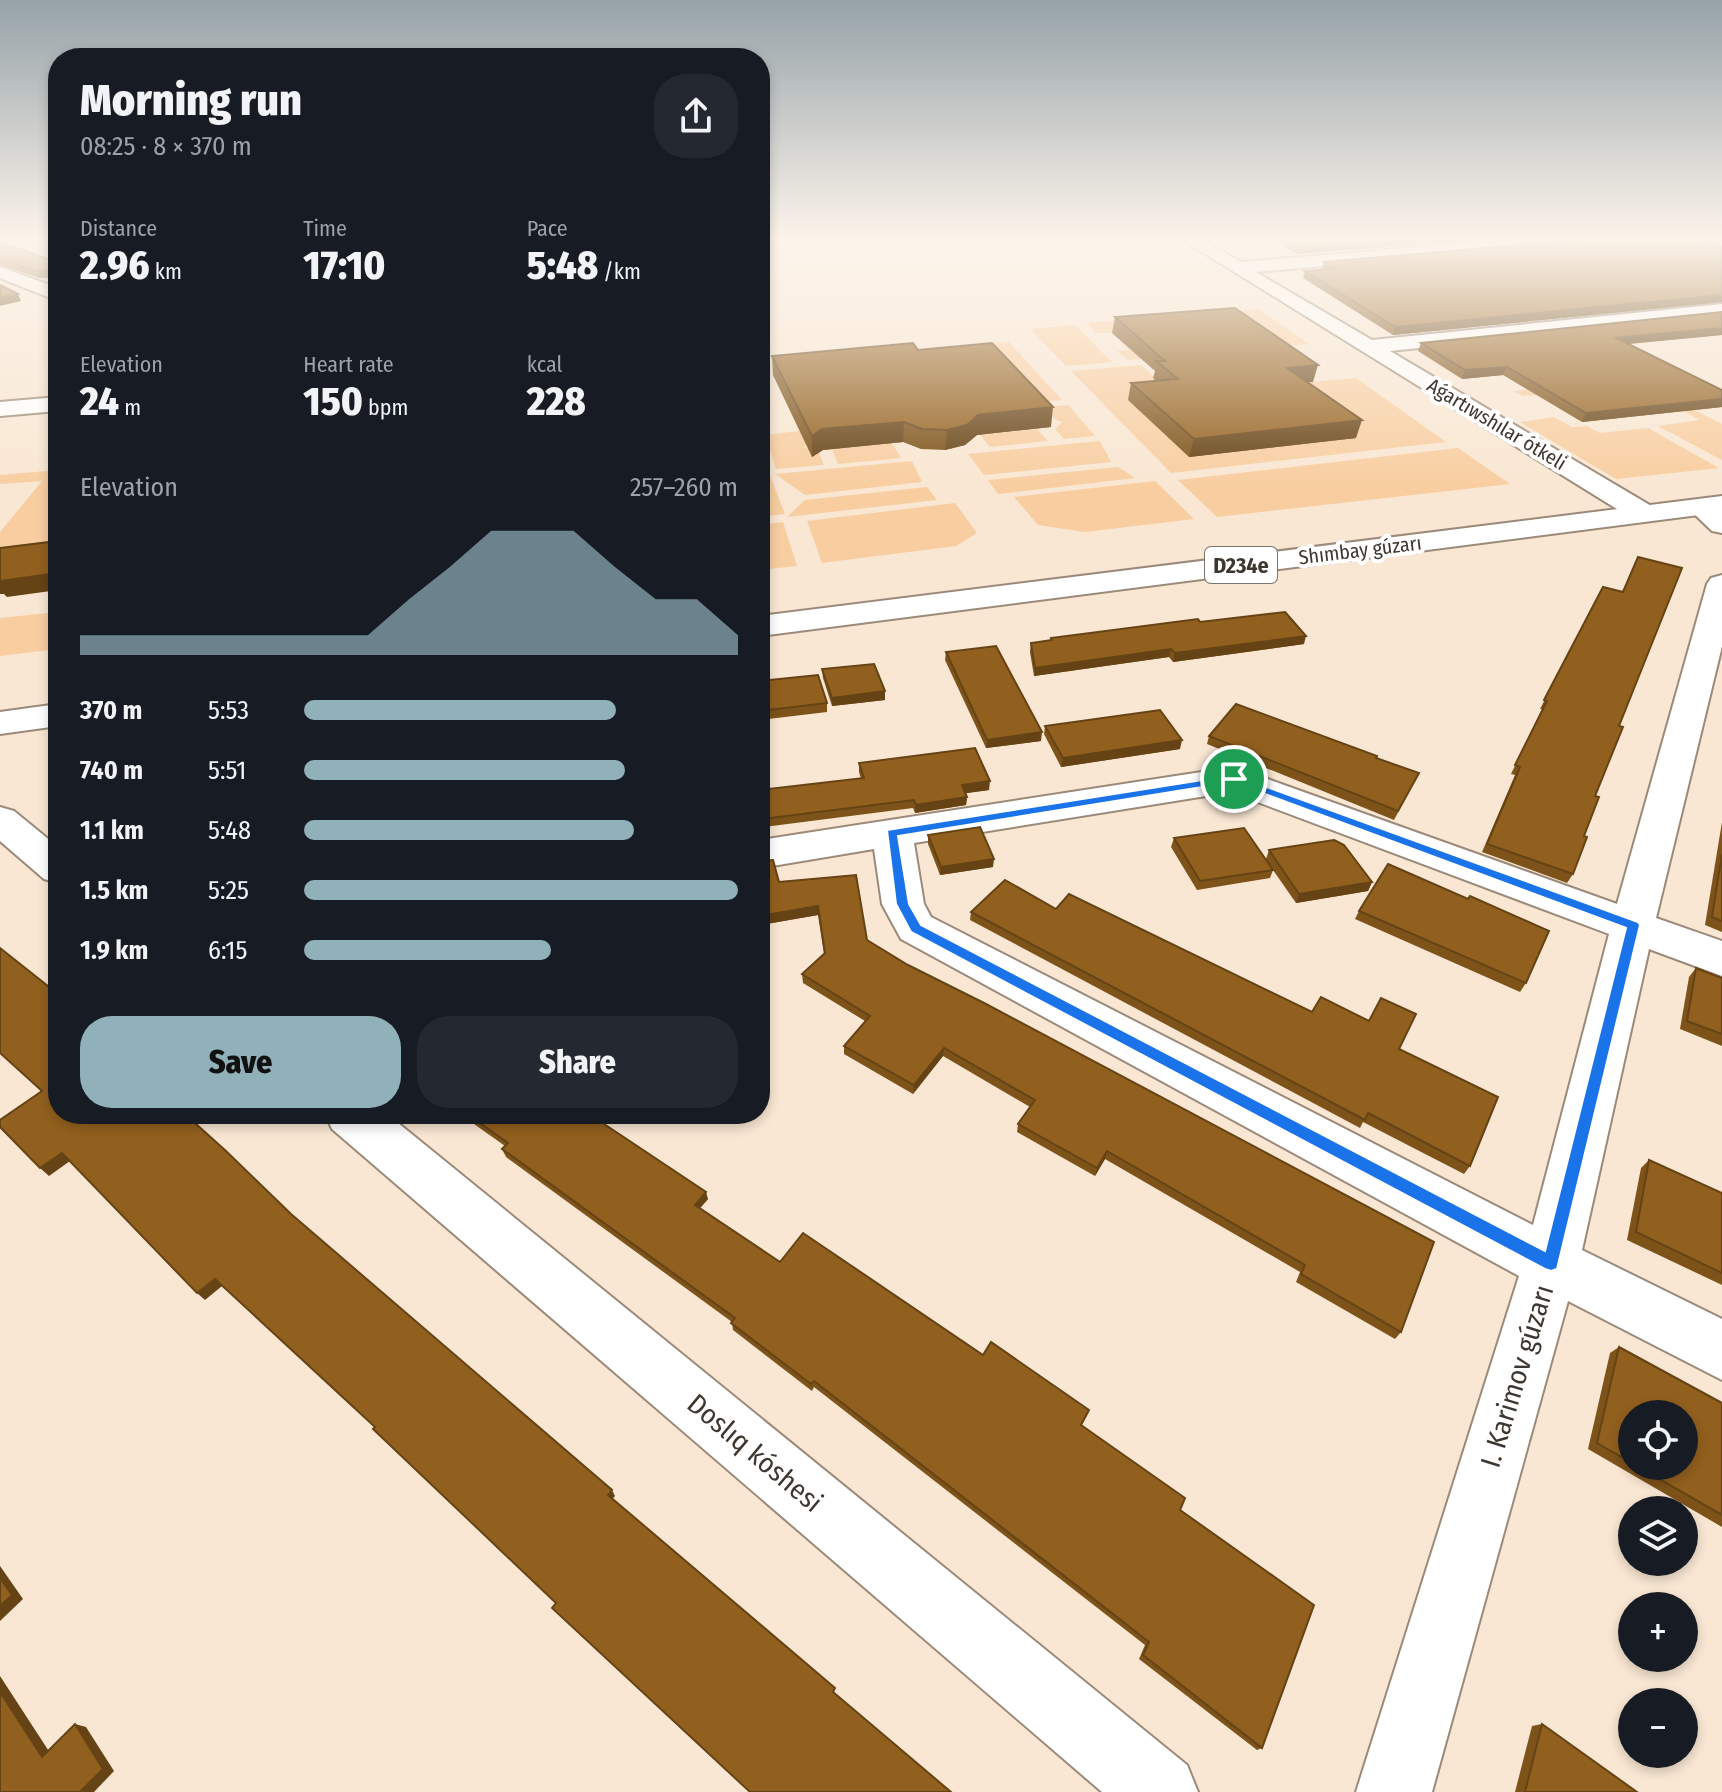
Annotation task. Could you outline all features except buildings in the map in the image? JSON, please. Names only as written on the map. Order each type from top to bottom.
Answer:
[{"type":"main road","name":"Shımbay gúzarı","points":[[770,625],[1643,513],[1715,512]]},
{"type":"main road","points":[[0,723],[48,716]]},
{"type":"street","name":"Aǵartıwshılar ótkeli","points":[[1324,321],[1643,513]]},
{"type":"street","points":[[1367,347],[1620,321]]},
{"type":"street","points":[[0,409],[48,405]]},
{"type":"street","name":"I. Karimov gúzarı","points":[[1394,1792],[1551,1263],[1633,925],[1722,584]]},
{"type":"street","points":[[770,852],[1234,779],[1722,959]]},
{"type":"street","points":[[0,820],[48,861]]},
{"type":"street","points":[[892,833],[903,904],[916,928],[1722,1350]]},
{"type":"street","name":"Doslıq kóshesi","points":[[362,1124],[1160,1792]]},
{"type":"shaded area","points":[[1275,321],[1309,344],[1128,360],[1117,351],[1131,350],[1113,333],[1096,333],[1086,323]]},
{"type":"shaded area","points":[[1075,325],[1112,362],[1066,366],[1030,329]]},
{"type":"shaded area","points":[[1009,342],[1062,400],[1027,403],[941,366],[929,348]]},
{"type":"shaded area","points":[[1141,365],[1173,395],[1356,378],[1446,442],[1171,473],[1071,371]]},
{"type":"shaded area","points":[[1633,379],[1722,424],[1722,460],[1658,426],[1700,420],[1638,388],[1523,396],[1513,391]]},
{"type":"shaded area","points":[[1068,405],[1095,436],[1064,439],[1055,429],[1062,422],[1044,407]]},
{"type":"shaded area","points":[[1554,417],[1572,427],[1587,426],[1600,433],[1648,428],[1719,468],[1616,479],[1520,422]]},
{"type":"shaded area","points":[[1037,429],[1048,441],[990,447],[980,435]]},
{"type":"shaded area","points":[[800,431],[807,445],[804,447],[819,452],[824,465],[776,469],[770,450],[770,434]]},
{"type":"shaded area","points":[[1100,441],[1111,462],[984,475],[968,454]]},
{"type":"shaded area","points":[[892,443],[901,458],[838,464],[832,449]]},
{"type":"shaded area","points":[[1458,448],[1510,484],[1217,517],[1178,480]]},
{"type":"shaded area","points":[[912,461],[922,482],[805,495],[775,474]]},
{"type":"shaded area","points":[[1118,467],[1135,478],[998,494],[988,480]]},
{"type":"shaded area","points":[[48,471],[48,543],[0,548],[0,532],[42,481],[0,484],[0,475]]},
{"type":"shaded area","points":[[770,475],[785,514],[770,516]]},
{"type":"shaded area","points":[[1155,481],[1194,519],[1085,532],[1038,525],[1014,497]]},
{"type":"shaded area","points":[[927,487],[937,500],[787,517],[805,500]]},
{"type":"shaded area","points":[[955,503],[977,533],[956,546],[822,563],[807,521]]},
{"type":"shaded area","points":[[783,522],[797,566],[770,569],[770,524]]},
{"type":"shaded area","points":[[48,613],[48,650],[0,656],[0,618]]},
{"type":"route","points":[[1234,779],[1633,925],[1551,1263],[916,928],[903,904],[892,833],[1234,779]]}]
